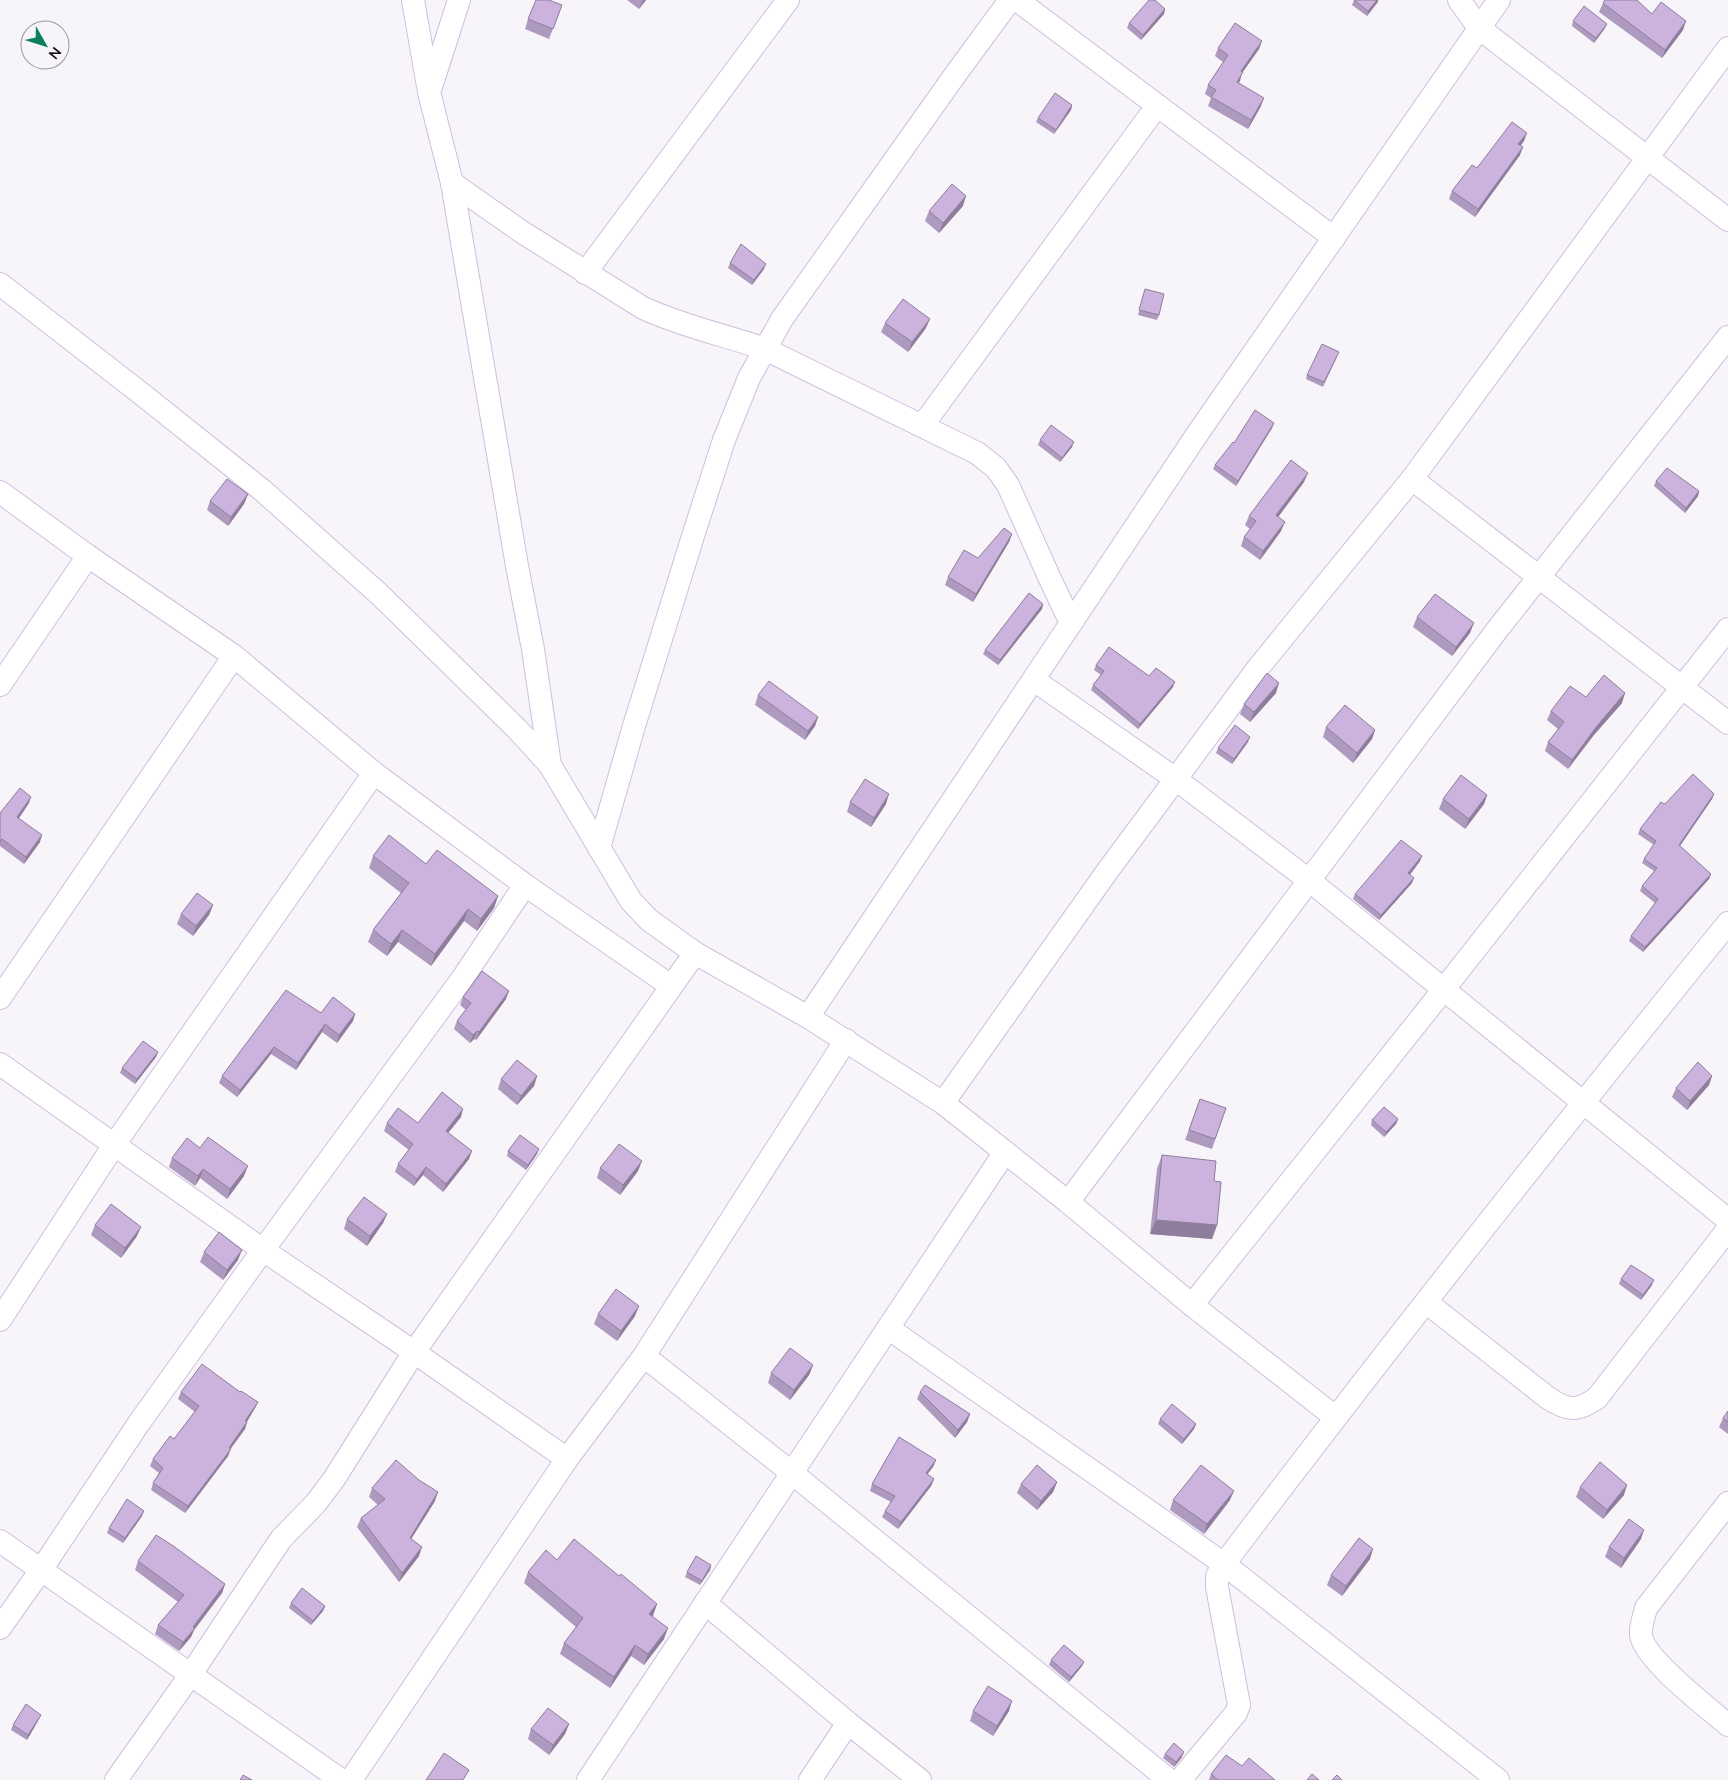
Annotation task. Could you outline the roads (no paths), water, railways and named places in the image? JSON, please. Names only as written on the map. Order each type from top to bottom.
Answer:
[{"type":"street","points":[[413,0],[430,92],[452,184],[517,566],[533,649],[550,765]]},
{"type":"street","points":[[430,92],[458,0]]},
{"type":"street","points":[[585,273],[788,0]]},
{"type":"street","points":[[599,848],[634,726],[724,440],[749,378],[782,319],[1010,0]]},
{"type":"street","points":[[1017,0],[1334,238]]},
{"type":"street","points":[[1459,0],[1479,28],[1728,220]]},
{"type":"street","points":[[808,1017],[1200,430],[1499,0]]},
{"type":"street","points":[[943,1103],[1106,873],[1177,780],[1258,668],[1412,479],[1728,48]]},
{"type":"street","points":[[922,426],[1157,106]]},
{"type":"street","points":[[452,184],[585,273],[643,308],[663,317],[765,349],[977,453],[996,468],[1008,484],[1050,579],[1072,623]]},
{"type":"street","points":[[0,284],[150,400],[262,490],[379,594],[517,729],[550,765],[632,901],[649,920],[695,952],[846,1040],[943,1103],[1068,1202],[1192,1305],[1336,1417]]},
{"type":"street","points":[[1068,1202],[1497,630],[1728,338]]},
{"type":"street","points":[[1412,479],[1728,722]]},
{"type":"street","points":[[0,492],[88,556],[234,656],[374,773],[525,885],[671,986]]},
{"type":"street","points":[[0,685],[88,556]]},
{"type":"street","points":[[1192,1305],[1444,990],[1728,629]]},
{"type":"street","points":[[0,998],[234,656]]},
{"type":"street","points":[[1034,680],[1177,780],[1310,881],[1728,1220]]},
{"type":"street","points":[[0,1320],[114,1145],[374,773]]},
{"type":"street","points":[[0,1628],[138,1424],[462,979],[525,885]]},
{"type":"street","points":[[1180,1780],[1236,1713],[1239,1705],[1216,1587],[1217,1576],[1224,1564],[1336,1417],[1583,1102],[1728,923]]},
{"type":"street","points":[[116,1780],[191,1674],[280,1540],[316,1504],[334,1479],[414,1352],[695,952]]},
{"type":"street","points":[[350,1780],[567,1459],[644,1356],[846,1040]]},
{"type":"street","points":[[0,1064],[263,1250],[567,1459]]},
{"type":"street","points":[[588,1780],[1005,1152]]},
{"type":"street","points":[[1426,1302],[1548,1398],[1561,1407],[1577,1408],[1597,1398],[1728,1229]]},
{"type":"street","points":[[888,1328],[1224,1564],[1498,1780]]},
{"type":"street","points":[[644,1356],[792,1472],[1169,1780]]},
{"type":"street","points":[[1728,1503],[1646,1608],[1641,1635],[1645,1647],[1652,1657],[1703,1705],[1728,1725]]},
{"type":"street","points":[[0,1541],[341,1780]]},
{"type":"street","points":[[705,1604],[848,1724],[920,1780]]},
{"type":"street","points":[[810,1780],[848,1724]]}]
